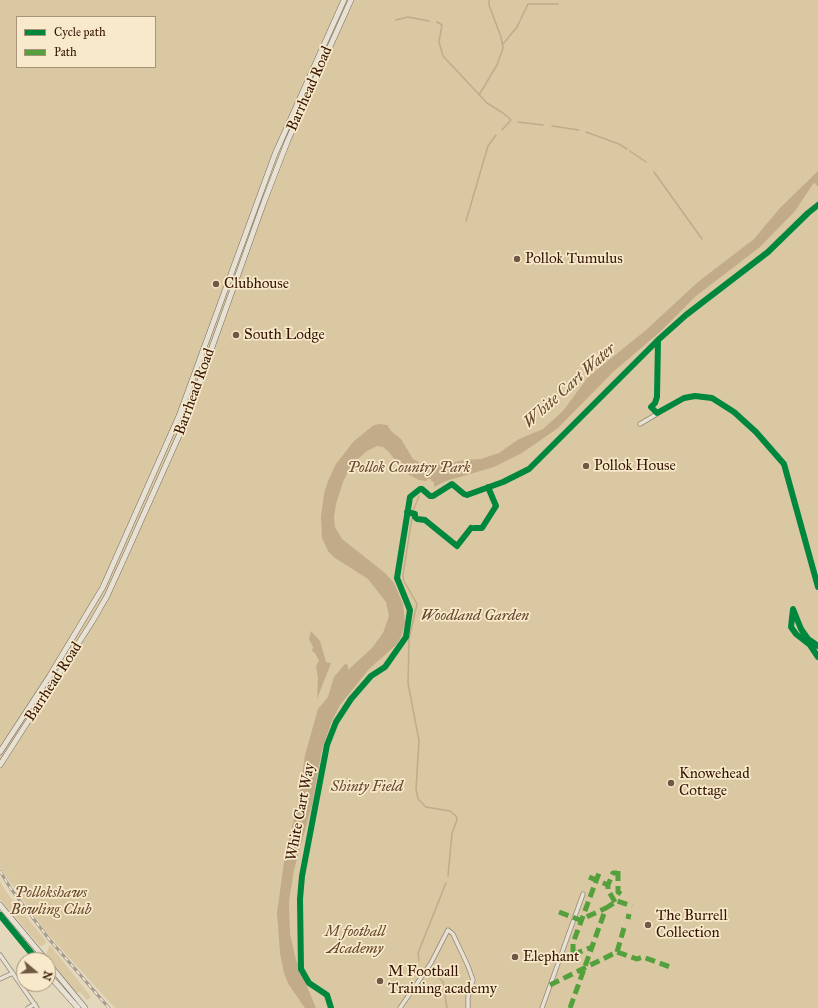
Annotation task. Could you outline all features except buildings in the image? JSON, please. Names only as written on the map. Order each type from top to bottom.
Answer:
[{"type":"main road","name":"Barrhead Road","points":[[0,752],[89,614],[121,548],[186,396],[275,154],[344,0]]},
{"type":"main road","name":"Barrhead Road","points":[[0,765],[100,608],[127,552],[186,420],[264,202],[288,140],[352,0]]},
{"type":"main road","points":[[339,11],[345,14]]},
{"type":"main road","points":[[121,548],[127,552]]},
{"type":"main road","points":[[19,723],[25,727]]},
{"type":"main road","points":[[0,905],[39,952]]},
{"type":"main road","points":[[0,915],[30,952]]},
{"type":"main road","points":[[56,973],[85,1008]]},
{"type":"main road","points":[[56,983],[78,1008]]},
{"type":"street","points":[[640,424],[684,398],[695,396],[712,398],[734,412],[756,432],[784,464],[818,587]]},
{"type":"street","points":[[542,1008],[583,894]]},
{"type":"street","points":[[400,1008],[431,963],[448,930],[452,934],[468,966],[473,980],[468,997],[468,1008]]},
{"type":"street","points":[[0,954],[36,1006],[28,1008]]},
{"type":"street","points":[[0,979],[13,973]]},
{"type":"green space","name":"Pollok Country Park","points":[[0,0],[818,0],[818,1008],[115,1008],[47,933],[0,868]]},
{"type":"green space","points":[[0,881],[7,893],[47,942],[42,946],[40,946],[0,899]]},
{"type":"green space","points":[[50,945],[56,952],[47,952]]},
{"type":"green space","points":[[56,953],[91,997],[87,1000],[80,992],[76,993],[56,968]]},
{"type":"shaded area","points":[[818,171],[818,187],[815,183],[813,184],[795,211],[760,247],[696,296],[661,331],[613,372],[558,428],[522,453],[494,467],[446,481],[434,487],[434,482],[431,481],[431,479],[427,479],[427,481],[419,480],[404,472],[389,452],[383,447],[377,446],[367,451],[351,465],[343,482],[336,504],[334,517],[335,527],[342,539],[385,573],[394,583],[403,604],[405,623],[401,637],[396,645],[369,669],[340,705],[331,723],[322,750],[312,805],[294,870],[289,901],[290,934],[296,960],[316,1008],[305,1008],[289,985],[284,973],[280,953],[277,913],[285,855],[298,803],[305,755],[318,709],[328,697],[334,677],[345,664],[348,665],[348,670],[372,648],[383,633],[389,616],[386,602],[368,579],[335,558],[328,551],[322,538],[321,517],[324,494],[336,464],[354,441],[374,425],[387,425],[391,431],[401,439],[413,459],[422,464],[445,464],[464,460],[481,459],[499,453],[519,439],[543,429],[563,411],[588,377],[646,330],[698,282],[754,239],[780,208]]},
{"type":"shaded area","points":[[311,631],[320,641],[326,662],[331,663],[317,699],[318,678],[316,666],[319,661],[315,653],[312,651],[313,647],[309,639]]},
{"type":"waterway","points":[[479,95],[497,65],[503,48],[501,37],[489,5],[489,0]]},
{"type":"waterway","points":[[503,44],[517,27],[528,4],[558,4]]},
{"type":"waterway","points":[[396,20],[408,17],[429,21]]},
{"type":"waterway","points":[[437,22],[442,25],[439,42],[443,56],[487,103],[511,120],[502,130]]},
{"type":"waterway","points":[[518,122],[543,125]]},
{"type":"waterway","points":[[552,126],[579,130]]},
{"type":"waterway","points":[[586,132],[619,144],[627,149]]},
{"type":"waterway","points":[[466,221],[488,146],[496,135]]},
{"type":"waterway","points":[[630,151],[646,162]]},
{"type":"waterway","points":[[654,172],[702,239]]},
{"type":"waterway","points":[[419,496],[413,511],[403,575],[404,581],[417,604],[409,639],[408,683],[419,741],[416,789],[418,799],[426,807],[450,811],[456,816],[457,820],[452,833],[448,876]]},
{"type":"waterway","points":[[419,961],[418,953],[446,883]]},
{"type":"waterway","points":[[432,970],[443,982],[447,1008]]},
{"type":"railway","points":[[0,871],[11,889],[49,939],[109,1008]]},
{"type":"marked path","points":[[618,871],[618,892],[621,894]]},
{"type":"marked path","points":[[573,954],[573,943],[599,873]]},
{"type":"marked path","points":[[615,902],[608,890],[608,885],[613,873],[617,873]]},
{"type":"marked path","points":[[589,877],[608,885]]},
{"type":"marked path","points":[[570,1008],[606,908],[617,901],[632,906]]},
{"type":"marked path","points":[[559,912],[580,920],[606,908]]},
{"type":"marked path","points":[[628,919],[629,914]]},
{"type":"marked path","points":[[617,952],[624,928]]},
{"type":"marked path","points":[[559,960],[592,947]]},
{"type":"marked path","points":[[550,985],[617,952],[637,959],[643,957],[670,967]]},
{"type":"cycle path","name":"White Cart Way","points":[[331,1008],[327,995],[309,983],[301,969],[300,899],[302,876],[327,745],[336,722],[351,699],[371,676],[385,667],[406,637],[410,610],[397,578],[410,497],[420,489],[430,496],[433,496],[452,484],[467,495],[503,482],[529,469],[658,340],[686,315],[768,252],[818,205]]},
{"type":"cycle path","points":[[658,340],[657,397],[655,403],[651,407],[657,413],[684,398],[695,396],[712,398],[734,412],[756,432],[784,464],[818,587]]},
{"type":"cycle path","points":[[474,528],[482,528],[496,506],[488,487]]},
{"type":"cycle path","points":[[407,512],[415,514],[417,519],[425,520],[457,546],[471,528]]},
{"type":"cycle path","points":[[818,646],[808,639],[801,629],[793,609],[791,627],[796,634],[810,645],[818,657]]},
{"type":"cycle path","points":[[0,915],[30,952]]},
{"type":"place","name":"Pollok Tumulus","points":[[517,259]]},
{"type":"place","name":"Clubhouse","points":[[216,284]]},
{"type":"place","name":"South Lodge","points":[[236,335]]},
{"type":"place","name":"Pollok House","points":[[586,466]]},
{"type":"place","name":"Knowehead Cottage","points":[[671,783]]},
{"type":"place","name":"The Burrell Collection","points":[[648,925]]},
{"type":"place","name":"Elephant","points":[[515,957]]},
{"type":"place","name":"M Football Training academy","points":[[380,981]]},
{"type":"water label","name":"White Cart Water","points":[[570,386]]},
{"type":"park label","name":"Woodland Garden","points":[[475,616]]},
{"type":"park label","name":"Shinty Field","points":[[367,787]]},
{"type":"park label","name":"Pollokshaws Bowling Club","points":[[51,902]]},
{"type":"park label","name":"M football Academy","points":[[355,940]]}]
